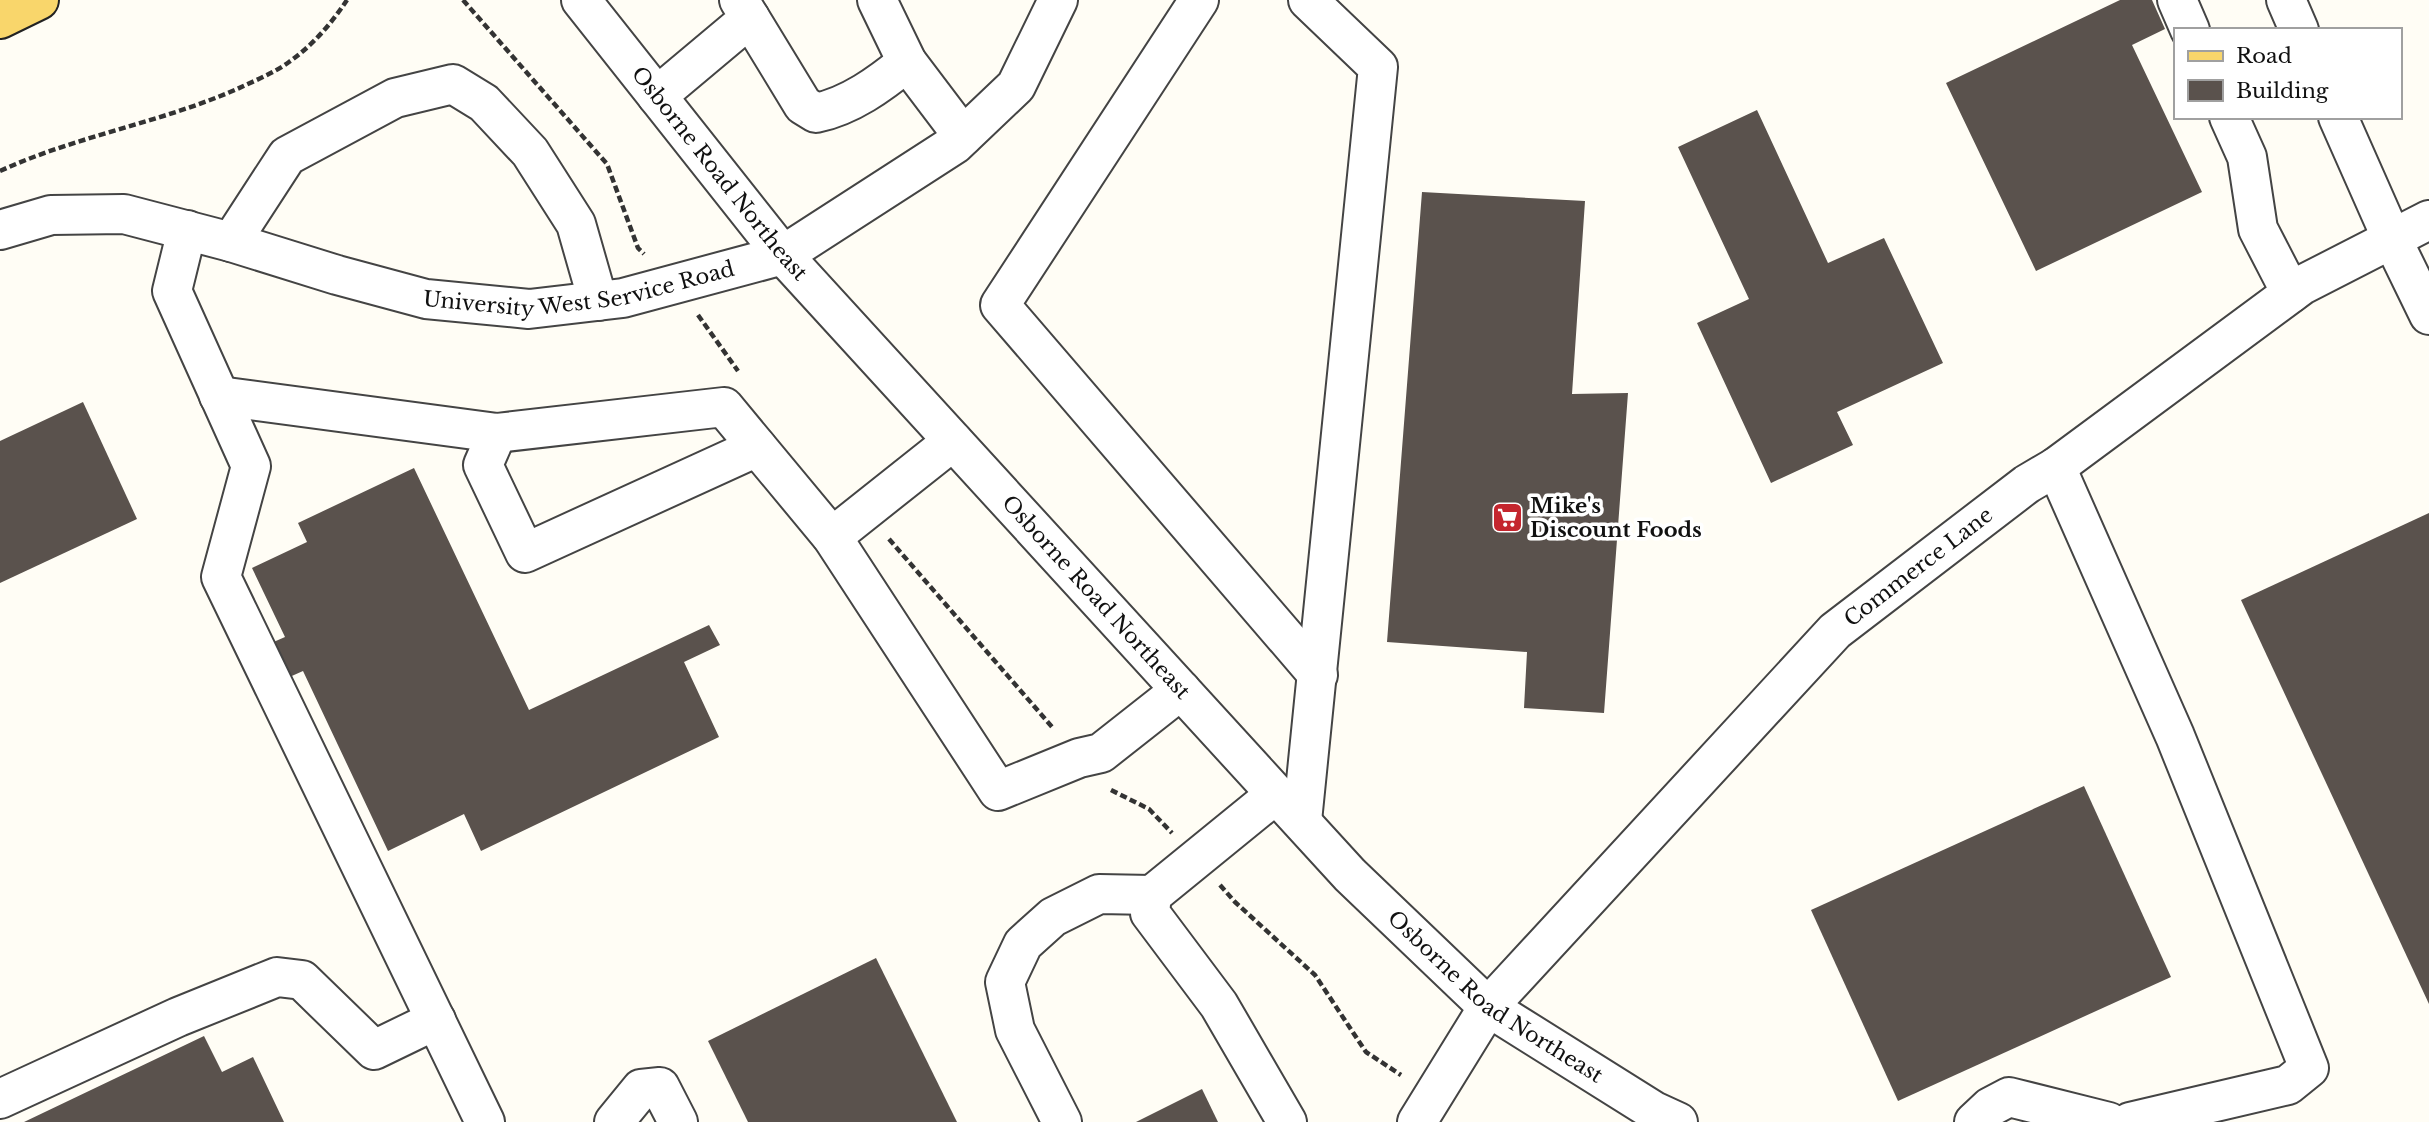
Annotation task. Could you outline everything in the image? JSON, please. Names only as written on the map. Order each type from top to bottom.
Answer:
[{"type":"main road","points":[[0,19],[39,0]]},
{"type":"street","name":"Osborne Road Northeast","points":[[581,0],[783,255],[1350,875],[1488,1007],[1654,1111],[1678,1122]]},
{"type":"street","points":[[877,0],[907,62],[963,136]]},
{"type":"street","name":"University West Service Road","points":[[0,229],[51,215],[124,214],[426,299],[529,309],[623,298],[783,255],[892,186],[963,136],[1016,86],[1058,0]]},
{"type":"street","points":[[1199,0],[1000,305],[1318,675]]},
{"type":"street","points":[[1302,821],[1378,67],[1308,0]]},
{"type":"street","points":[[2177,0],[2189,28]]},
{"type":"street","points":[[2286,0],[2299,28]]},
{"type":"street","points":[[657,96],[745,9],[803,105],[816,113],[834,110],[881,84],[907,62]]},
{"type":"street","points":[[231,242],[287,156],[394,97],[453,84],[484,103],[530,152],[576,223],[598,301]]},
{"type":"street","points":[[2230,119],[2247,157],[2258,229],[2291,293]]},
{"type":"street","points":[[2339,119],[2429,315]]},
{"type":"street","name":"Commerce Lane","points":[[1418,1122],[1488,1007],[1835,631],[2027,484],[2056,467],[2302,285],[2429,220]]},
{"type":"street","points":[[187,230],[172,291],[251,466],[221,577],[485,1122]]},
{"type":"street","points":[[219,396],[497,433],[724,407],[832,537],[998,791],[1079,758],[1101,753],[1181,690]]},
{"type":"street","points":[[497,433],[483,466],[524,553],[757,447]]},
{"type":"street","points":[[832,537],[953,441]]},
{"type":"street","points":[[2056,467],[2175,736],[2309,1068],[2288,1085],[2130,1122]]},
{"type":"street","points":[[1062,1122],[1015,1030],[1005,982],[1023,944],[1052,917],[1099,894],[1152,895],[1276,794]]},
{"type":"street","points":[[1152,895],[1150,913],[1219,1005],[1287,1122]]},
{"type":"street","points":[[0,1099],[178,1017],[277,977],[302,980],[374,1050],[436,1020]]},
{"type":"street","points":[[614,1122],[641,1089],[660,1087],[678,1122]]},
{"type":"street","points":[[1974,1122],[1990,1107],[2009,1097],[2109,1122]]},
{"type":"path","points":[[0,172],[27,159],[220,97],[251,83],[289,62],[328,28],[347,0]]},
{"type":"path","points":[[463,0],[607,164],[638,248]]},
{"type":"building","points":[[2120,0],[2152,0],[2165,29],[2132,45],[2202,192],[2036,271],[1946,83]]},
{"type":"building","points":[[1757,110],[1828,263],[1884,238],[1943,363],[1837,412],[1853,445],[1771,483],[1697,323],[1749,299],[1678,147]]},
{"type":"building","name":"Mike's Discount Foods","points":[[1422,192],[1585,201],[1572,394],[1628,393],[1604,713],[1524,708],[1527,652],[1387,642]]},
{"type":"building","points":[[83,402],[137,519],[0,583],[0,441]]},
{"type":"building","points":[[414,468],[529,710],[709,625],[720,645],[684,662],[719,737],[481,851],[464,814],[388,851],[303,671],[285,679],[269,644],[285,637],[252,568],[307,542],[298,523]]},
{"type":"building","points":[[2429,513],[2429,1004],[2241,600]]},
{"type":"building","points":[[2084,786],[2171,977],[1898,1101],[1811,910]]},
{"type":"building","points":[[876,958],[957,1122],[748,1122],[708,1041]]},
{"type":"building","points":[[204,1036],[222,1072],[253,1057],[284,1122],[24,1122]]},
{"type":"building","points":[[1202,1089],[1218,1122],[1136,1122]]},
{"type":"place","name":"Mike's Discount Foods","points":[[1507,518]]}]
